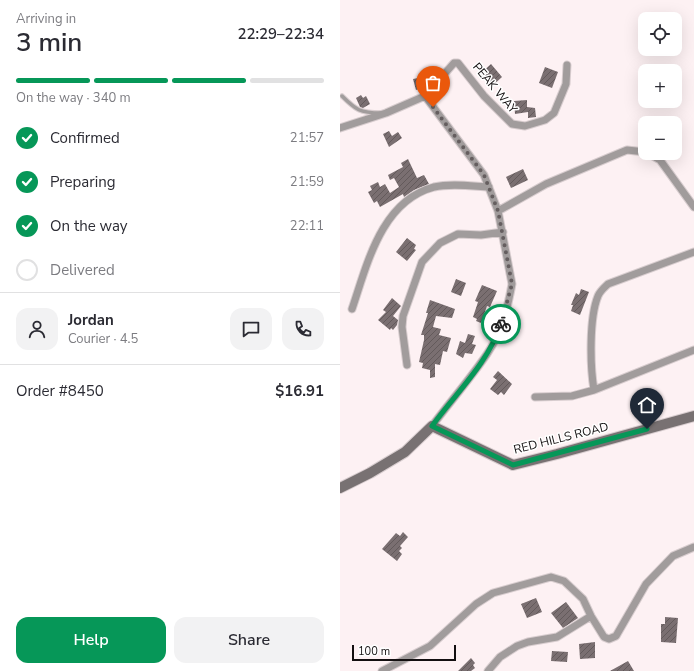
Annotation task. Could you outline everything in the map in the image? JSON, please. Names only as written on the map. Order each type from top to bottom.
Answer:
[{"type":"main road","name":"RED HILLS ROAD","points":[[432,426],[513,465],[694,416]]},
{"type":"main road","points":[[340,488],[405,452],[432,426]]},
{"type":"street","name":"PEAK WAY","points":[[425,96],[454,63],[458,63],[462,66],[484,96],[512,124],[525,126],[545,120],[554,113],[566,84],[566,65]]},
{"type":"street","points":[[340,128],[386,113],[425,96],[484,175],[498,211],[512,284],[510,296],[495,340],[488,354],[432,426]]},
{"type":"street","points":[[498,211],[546,184],[627,150],[638,151]]},
{"type":"street","points":[[660,160],[694,207]]},
{"type":"street","points":[[352,309],[374,245],[391,217],[403,203],[419,192],[435,187],[489,187]]},
{"type":"street","points":[[407,365],[402,316],[422,262],[440,243],[458,234],[481,235],[503,232]]},
{"type":"street","points":[[594,390],[591,368],[592,327],[598,295],[608,284],[694,252]]},
{"type":"street","points":[[535,397],[572,396],[594,390],[694,350]]},
{"type":"street","points":[[382,671],[430,646],[476,604],[493,593],[551,577],[564,580],[583,599],[591,616],[604,637],[609,639],[616,636],[646,584],[673,556],[694,547]]},
{"type":"street","points":[[488,671],[500,657],[517,646],[528,642],[557,638],[591,616]]},
{"type":"lane","points":[[342,96],[354,108],[365,112],[386,113]]},
{"type":"building","points":[[491,64],[502,77],[491,87],[480,74]]},
{"type":"building","points":[[545,67],[558,72],[552,88],[539,83]]},
{"type":"building","points":[[422,78],[425,87],[416,90],[413,79]]},
{"type":"building","points":[[361,95],[363,98],[366,96],[370,104],[363,108],[360,107],[356,98]]},
{"type":"building","points":[[527,100],[527,107],[535,108],[536,117],[528,118],[528,112],[515,114],[514,101]]},
{"type":"building","points":[[389,131],[392,136],[398,132],[402,138],[389,147],[383,134]]},
{"type":"building","points":[[408,159],[417,178],[424,175],[429,184],[414,190],[404,197],[403,194],[380,207],[377,201],[374,203],[368,192],[372,190],[370,186],[378,182],[380,187],[385,184],[390,193],[399,187],[394,178],[390,180],[388,175],[403,167],[401,163]]},
{"type":"building","points":[[523,169],[528,180],[511,188],[506,177]]},
{"type":"building","points":[[407,238],[416,245],[414,249],[416,250],[407,261],[396,252]]},
{"type":"building","points":[[456,279],[466,283],[461,296],[451,292]]},
{"type":"building","points":[[482,285],[497,291],[490,307],[487,306],[481,323],[476,321],[477,319],[473,317],[478,302],[475,301]]},
{"type":"building","points":[[581,289],[589,292],[580,315],[571,311],[573,305],[571,305],[576,293],[579,295]]},
{"type":"building","points":[[392,298],[401,306],[393,316],[398,320],[397,325],[393,330],[391,328],[390,330],[378,320],[386,312],[383,310]]},
{"type":"building","points":[[430,300],[455,309],[452,318],[436,316],[433,327],[441,329],[439,335],[451,338],[447,352],[443,351],[440,365],[435,364],[435,377],[430,378],[430,370],[422,368],[423,363],[419,362],[424,340],[424,335],[421,335],[428,313],[426,313]]},
{"type":"building","points":[[468,334],[475,336],[472,344],[476,345],[472,354],[465,353],[463,358],[456,354],[460,341],[465,343]]},
{"type":"building","points":[[498,371],[512,384],[504,395],[501,392],[498,395],[490,389],[497,380],[493,377]]},
{"type":"building","points":[[403,532],[408,537],[400,546],[402,548],[399,551],[402,554],[397,561],[382,549],[396,533],[400,536]]},
{"type":"building","points":[[536,598],[542,612],[527,618],[521,604]]},
{"type":"building","points":[[566,602],[578,618],[563,628],[551,613]]},
{"type":"building","points":[[665,617],[678,618],[676,643],[661,642],[661,624],[665,624]]},
{"type":"building","points":[[595,642],[595,658],[580,659],[579,644]]},
{"type":"building","points":[[552,651],[568,652],[567,662],[551,661]]},
{"type":"building","points":[[471,658],[475,663],[473,665],[475,668],[471,671],[458,671]]},
{"type":"building","points":[[628,661],[634,671],[610,671]]},
{"type":"way so far","points":[[433,107],[484,175],[498,211],[512,284],[510,296],[501,324]]},
{"type":"route","points":[[501,324],[488,354],[432,426],[508,464],[513,465],[647,429]]}]
